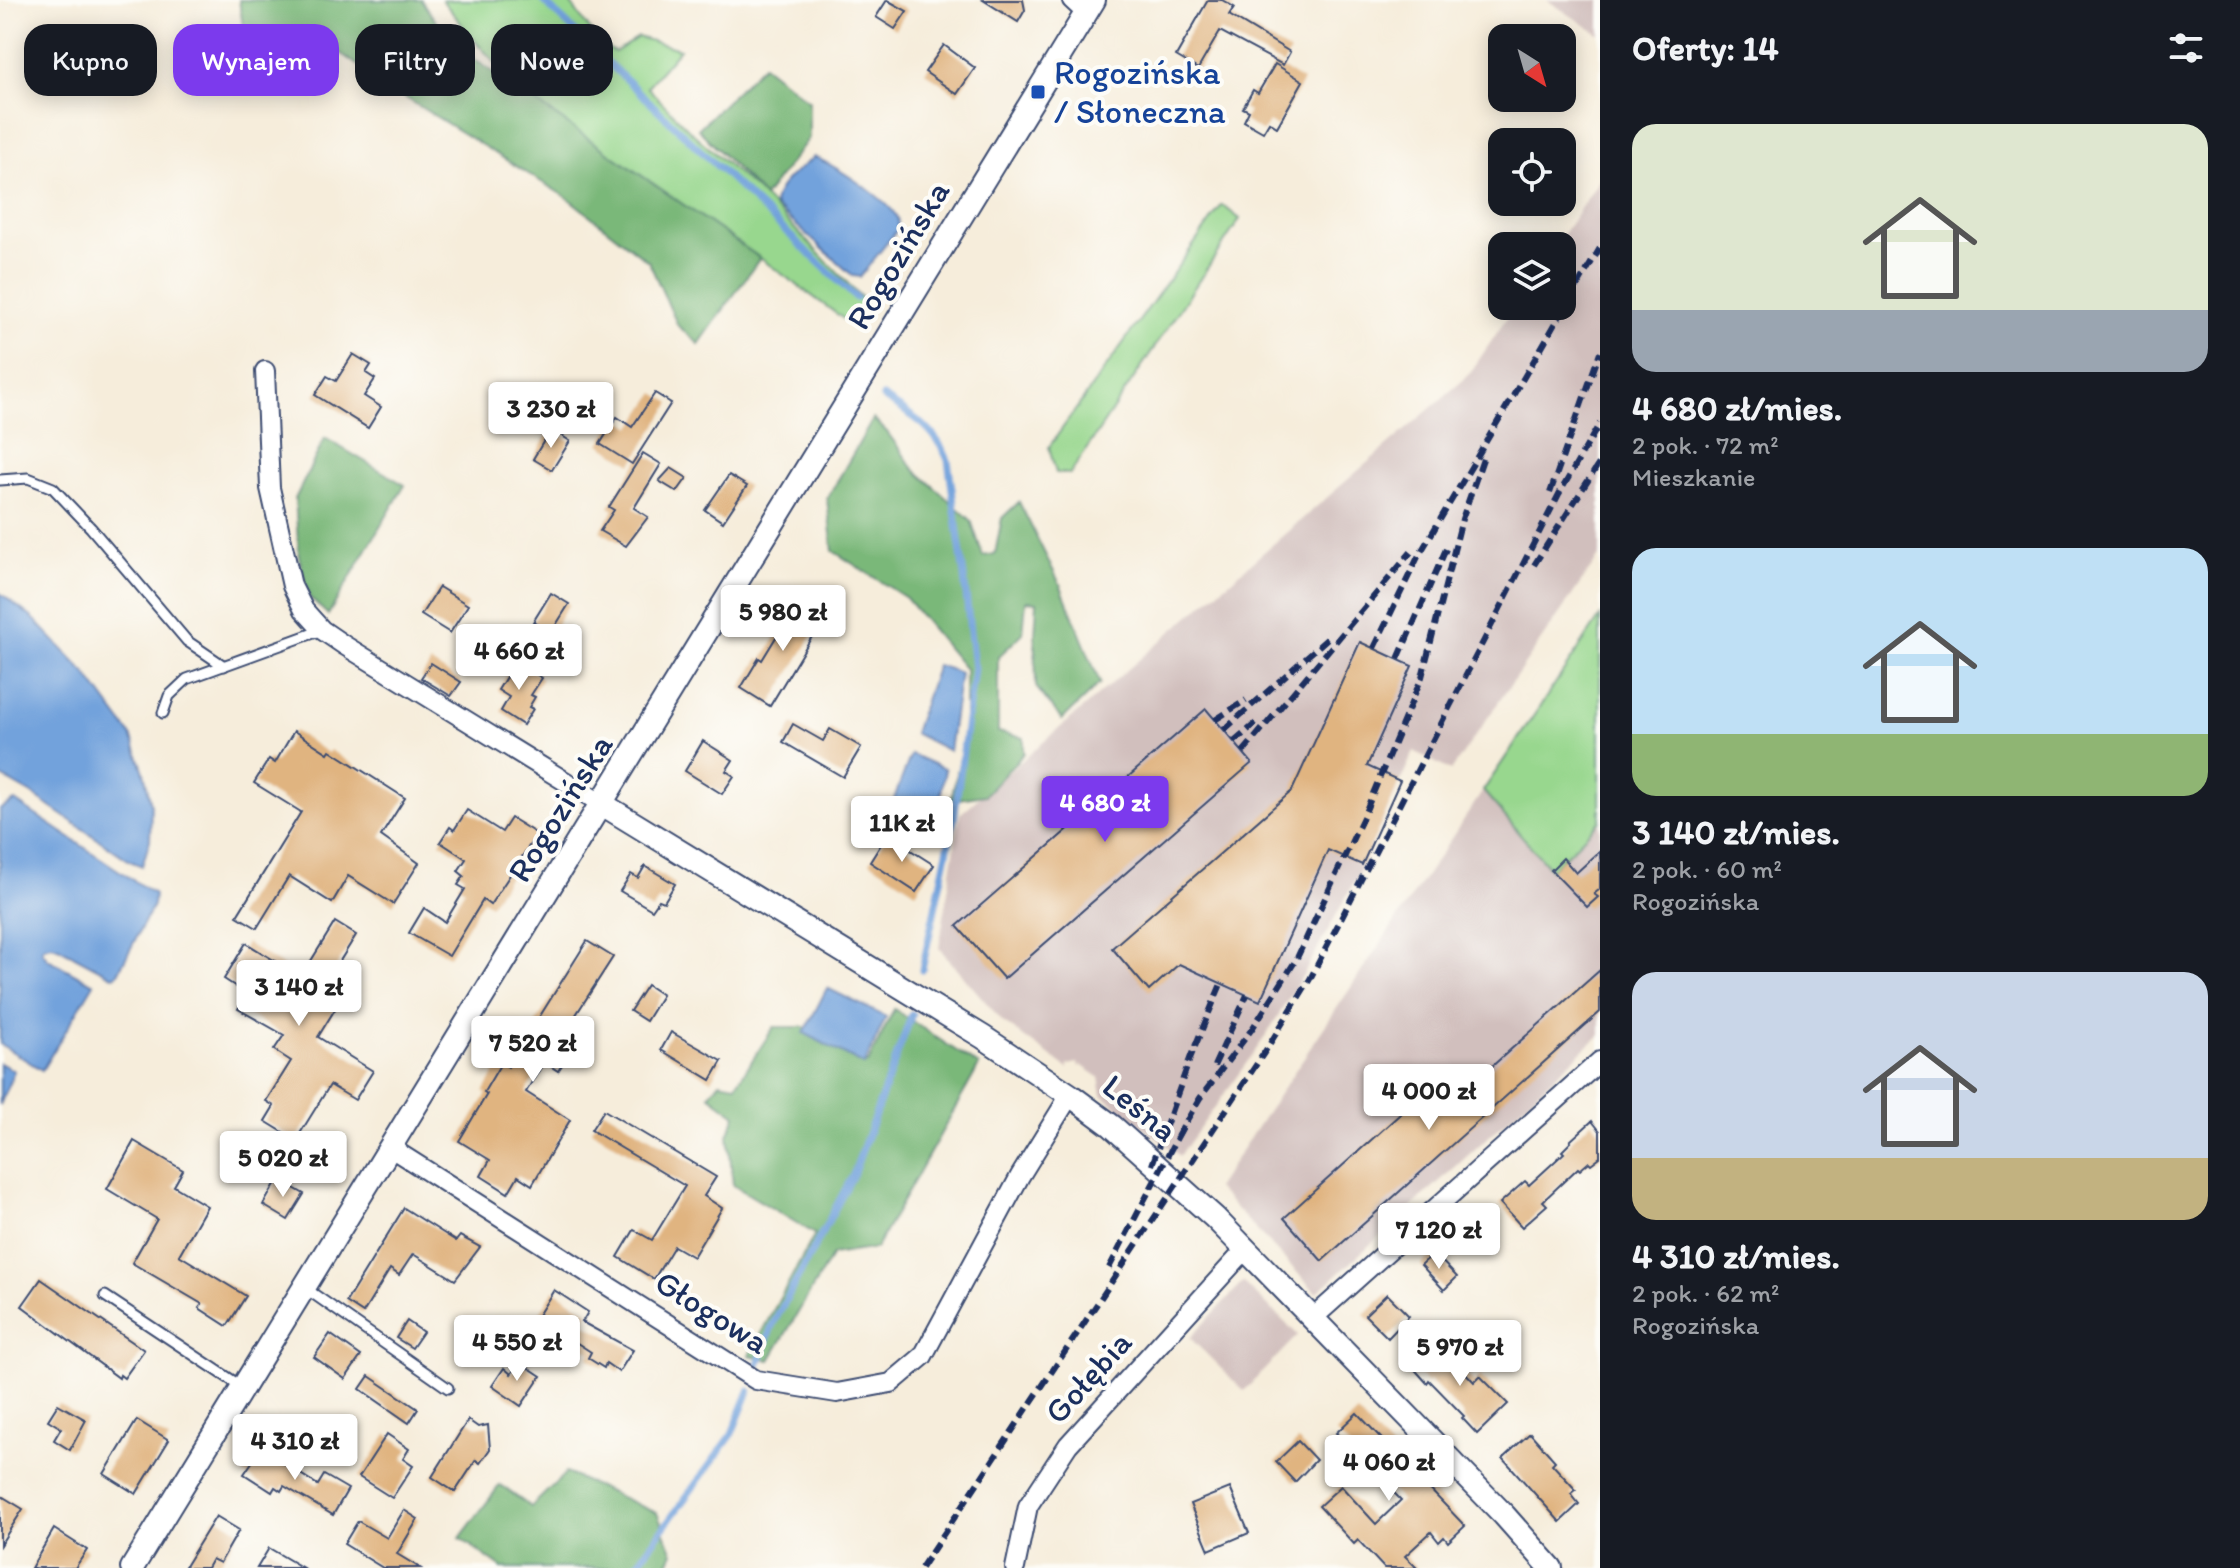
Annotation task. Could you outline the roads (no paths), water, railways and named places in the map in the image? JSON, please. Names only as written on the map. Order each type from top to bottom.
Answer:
[{"type":"street","name":"Rogozińska","points":[[132,1568],[602,804],[1084,4]]},
{"type":"street","points":[[265,371],[270,488],[292,586],[304,610],[322,630],[602,804]]},
{"type":"street","name":"Leśna","points":[[602,804],[983,1037],[1070,1095],[1153,1161],[1246,1249],[1504,1515],[1551,1568]]},
{"type":"street","points":[[1313,1318],[1600,1061]]},
{"type":"street","name":"Głogowa","points":[[391,1148],[756,1380],[837,1393],[891,1383],[923,1356],[1020,1176],[1070,1095]]},
{"type":"street","name":"Gołębia","points":[[1015,1568],[1028,1506],[1068,1445],[1246,1249]]},
{"type":"lane","points":[[0,480],[28,478],[53,488],[187,641],[224,666]]},
{"type":"lane","points":[[163,713],[169,696],[187,679],[322,630]]},
{"type":"lane","points":[[305,1288],[448,1388]]},
{"type":"lane","points":[[105,1296],[242,1387]]},
{"type":"water","points":[[814,157],[873,193],[897,218],[897,230],[860,277],[853,276],[774,205],[783,184]]},
{"type":"water","points":[[0,593],[34,619],[87,675],[131,735],[151,804],[150,840],[142,866],[0,776]]},
{"type":"water","points":[[937,665],[960,673],[949,751],[914,733]]},
{"type":"water","points":[[911,754],[945,769],[935,830],[891,807]]},
{"type":"water","points":[[15,801],[154,894],[153,905],[117,975],[112,976],[58,947],[43,947],[42,951],[48,959],[94,984],[42,1070],[0,1044],[0,809]]},
{"type":"water","points":[[827,988],[886,1017],[864,1065],[804,1033]]},
{"type":"water","points":[[0,1063],[14,1071],[0,1105]]},
{"type":"waterway","points":[[542,0],[856,298]]},
{"type":"waterway","points":[[883,397],[929,430],[948,460],[974,668],[954,819],[922,970]]},
{"type":"waterway","points":[[758,1365],[772,1326],[853,1175],[912,1014]]},
{"type":"waterway","points":[[634,1568],[731,1436],[749,1391]]},
{"type":"railway","points":[[1374,648],[1418,557],[1600,248]]},
{"type":"railway","points":[[1550,493],[1600,352]]},
{"type":"railway","points":[[921,1568],[1310,979],[1559,494],[1600,423]]},
{"type":"railway","points":[[1177,1137],[1200,1098],[1252,1029],[1296,960],[1364,815],[1422,677],[1462,519],[1483,459]]},
{"type":"railway","points":[[1534,565],[1600,462]]},
{"type":"railway","points":[[1398,659],[1446,549]]},
{"type":"railway","points":[[1243,752],[1411,552]]},
{"type":"railway","points":[[1224,730],[1330,636]]},
{"type":"railway","points":[[1215,720],[1246,700]]},
{"type":"railway","points":[[1234,742],[1256,723]]},
{"type":"railway","points":[[1152,1165],[1221,984]]},
{"type":"railway","points":[[1214,1066],[1247,995]]},
{"type":"railway","points":[[1109,1268],[1181,1130]]},
{"type":"place","name":"Rogozińska / Słoneczna","points":[[1038,92]]}]
